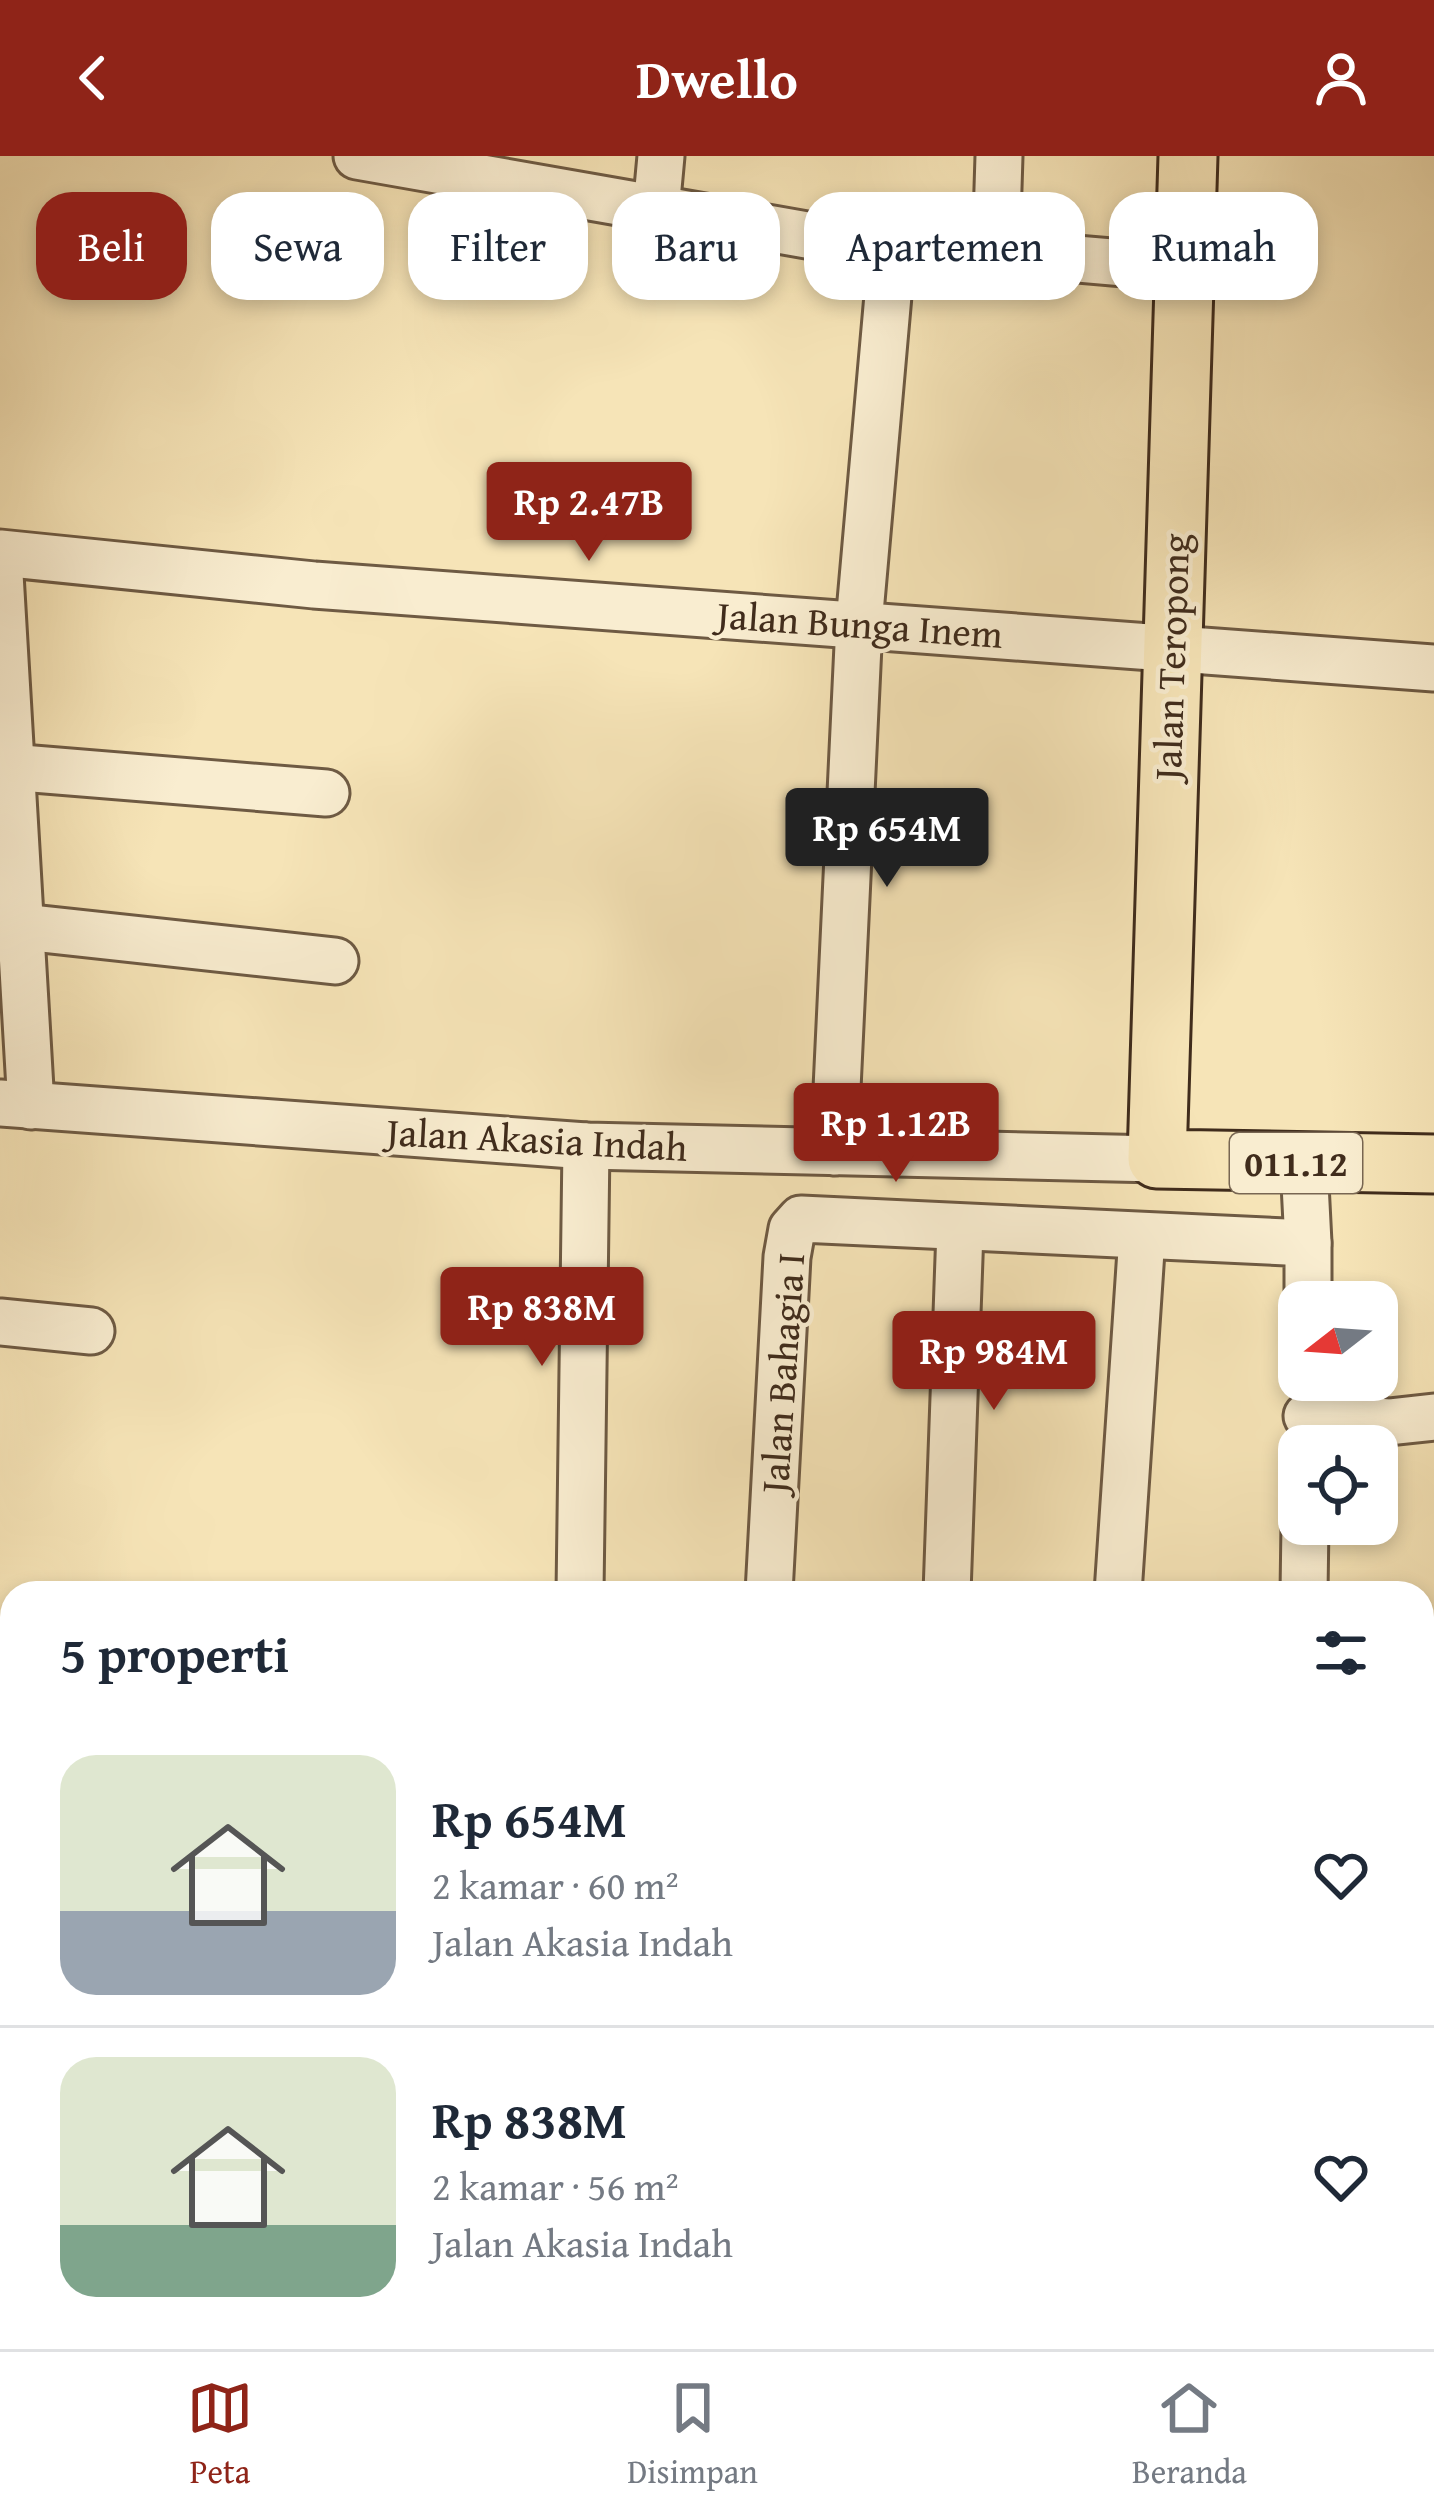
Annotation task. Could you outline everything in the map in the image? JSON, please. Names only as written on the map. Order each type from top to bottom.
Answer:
[{"type":"main road","name":"Jalan Teropong","points":[[1186,192],[1188,156]]},
{"type":"main road","name":"Jalan Teropong","points":[[1157,1159],[1181,300]]},
{"type":"main road","name":"Jalan Akasia Indah","points":[[1157,1159],[1434,1164]]},
{"type":"street","points":[[357,156],[490,169],[612,199]]},
{"type":"street","points":[[658,192],[661,156]]},
{"type":"street","points":[[998,192],[999,156]]},
{"type":"street","points":[[833,1152],[860,624],[888,300]]},
{"type":"street","name":"Jalan Bunga Inem","points":[[0,553],[314,585],[1434,668]]},
{"type":"street","points":[[0,574],[23,927],[15,1104]]},
{"type":"street","points":[[9,767],[326,793]]},
{"type":"street","points":[[23,927],[335,961]]},
{"type":"street","name":"Jalan Akasia Indah","points":[[15,1104],[586,1146],[1157,1159]]},
{"type":"street","points":[[580,1581],[586,1146]]},
{"type":"street","points":[[1304,1164],[1307,1281]]},
{"type":"street","name":"Jalan Bahagia I","points":[[770,1581],[787,1257],[793,1228],[802,1219],[1308,1244]]},
{"type":"street","points":[[947,1581],[961,1230]]},
{"type":"street","points":[[1119,1581],[1142,1236]]},
{"type":"street","points":[[0,1339],[0,1322],[92,1331]]},
{"type":"street","points":[[1306,1414],[1389,1423],[1434,1417]]},
{"type":"street","points":[[1304,1581],[1305,1545]]}]
